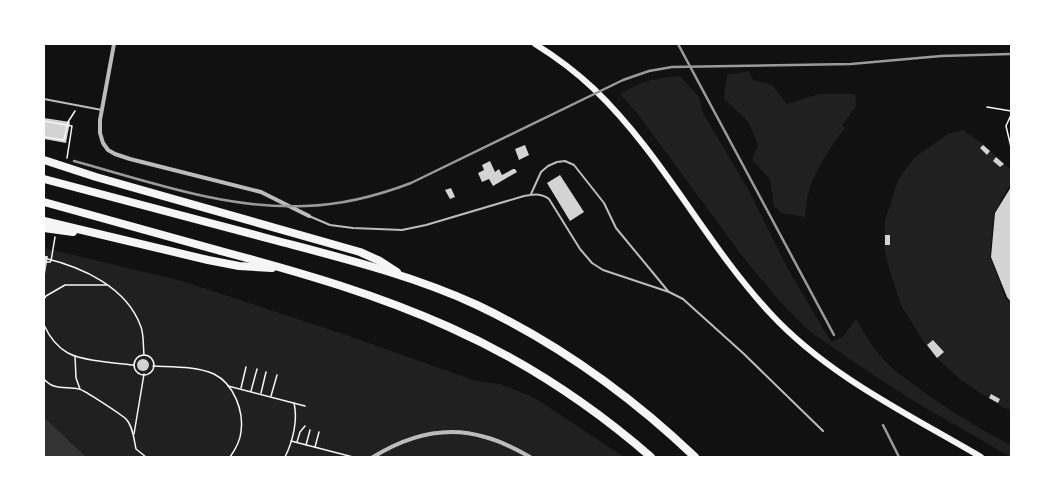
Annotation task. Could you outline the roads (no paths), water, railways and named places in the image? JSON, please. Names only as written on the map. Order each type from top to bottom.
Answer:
[{"type":"highway","points":[[44,160],[96,177],[360,252],[380,261],[406,278]]},
{"type":"highway","points":[[44,179],[340,258],[406,278],[479,307],[511,323],[591,372],[640,408],[695,457]]},
{"type":"highway","points":[[44,202],[283,268],[345,287],[434,320],[480,342],[537,373],[578,400],[651,457]]},
{"type":"highway","points":[[44,221],[224,264],[283,268]]},
{"type":"highway","points":[[44,228],[96,234]]},
{"type":"main road","points":[[535,44],[582,78],[619,116],[650,154],[705,231],[752,292],[769,312],[795,338],[822,360],[853,381],[982,457]]},
{"type":"street","points":[[114,44],[100,126],[101,137],[106,148],[112,153],[137,161],[260,192],[309,216]]},
{"type":"street","points":[[373,457],[394,445],[411,438],[426,434],[447,432],[473,434],[485,437],[503,443],[530,457]]},
{"type":"lane","points":[[44,99],[102,110]]},
{"type":"lane","points":[[531,195],[541,172],[548,166],[557,162],[565,161],[574,165],[604,204],[616,228],[669,292]]},
{"type":"lane","points":[[309,216],[330,225],[353,228],[402,230],[426,225],[531,195],[544,195],[549,199],[572,237],[592,263],[603,270],[669,292],[683,299],[744,354],[823,431]]},
{"type":"railway","points":[[678,44],[834,335]]},
{"type":"railway","points":[[74,161],[159,185],[217,199],[276,206],[332,204],[372,196],[411,183],[623,80],[649,71],[672,67],[851,64],[941,56],[1011,54]]},
{"type":"railway","points":[[883,425],[899,457]]}]
